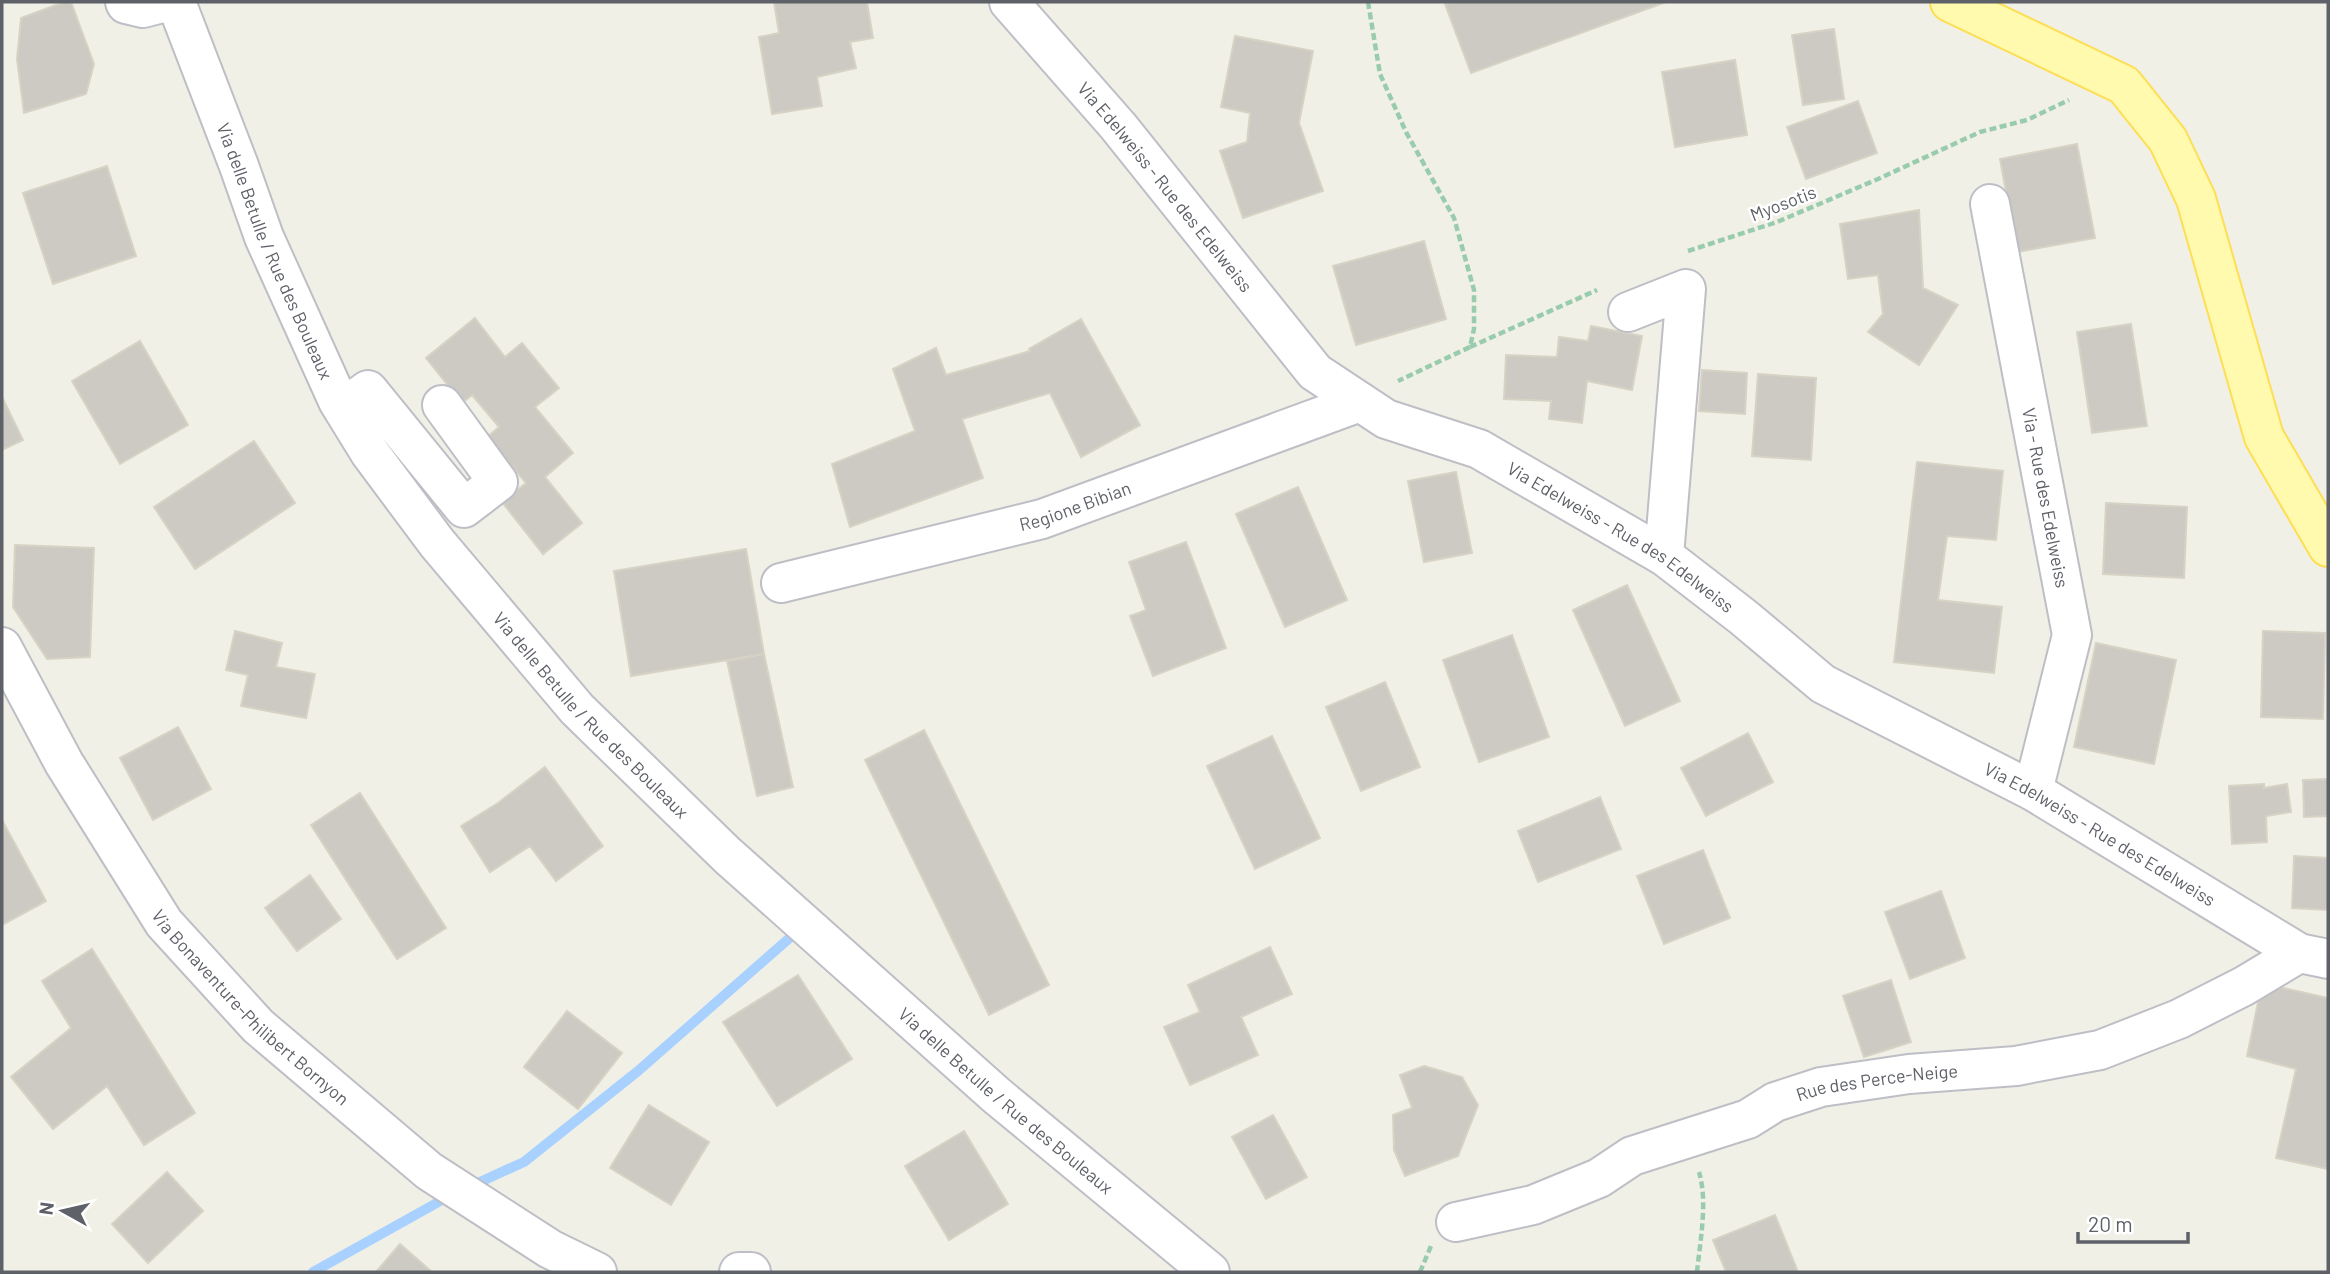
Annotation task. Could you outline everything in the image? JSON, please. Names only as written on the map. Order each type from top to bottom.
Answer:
[{"type":"main road","points":[[1950,2],[2124,85],[2168,140],[2196,199],[2264,437],[2328,547]]},
{"type":"street","points":[[125,2],[143,8],[166,2]]},
{"type":"street","name":"Via delle Betulle / Rue des Bouleaux","points":[[176,2],[264,237],[343,408],[370,453],[437,543],[577,709],[727,855],[996,1095],[1210,1272]]},
{"type":"street","name":"Via Edelweiss - Rue des Edelweiss","points":[[1009,2],[1118,126],[1315,372],[1386,419],[1479,449],[1664,556],[1823,684],[2033,791],[2314,956]]},
{"type":"street","name":"Via - Rue des Edelweiss","points":[[1990,204],[2072,635],[2033,791]]},
{"type":"street","points":[[1617,299],[1686,289],[1664,556]]},
{"type":"street","points":[[343,408],[368,390],[464,508],[498,482],[442,405]]},
{"type":"street","name":"Regione Bibian","points":[[781,583],[1042,519],[1360,402]]},
{"type":"street","name":"Via Bonaventure-Philibert Bornyon","points":[[2,647],[64,764],[164,923],[258,1026],[429,1171],[550,1249],[597,1272]]},
{"type":"street","name":"Rue des Perce-Neige","points":[[1456,1222],[1533,1205],[1599,1178],[1632,1156],[1748,1119],[1774,1101],[1821,1087],[1909,1074],[2016,1066],[2100,1050],[2179,1020],[2244,986],[2314,956]]},
{"type":"street","points":[[739,1272],[751,1272]]},
{"type":"path","points":[[1368,2],[1380,74],[1406,132],[1454,218],[1474,290],[1475,329],[1469,347]]},
{"type":"path","name":"Myosotis","points":[[1681,253],[1777,222],[1980,132],[2027,120],[2077,96],[2093,70]]},
{"type":"path","points":[[1360,402],[1389,385],[1469,347],[1617,299]]},
{"type":"path","points":[[1695,1136],[1696,1160],[1702,1181],[1702,1224],[1697,1272]]},
{"type":"building","points":[[64,2],[71,2],[94,64],[86,94],[24,113],[17,59],[21,18]]},
{"type":"building","points":[[774,2],[867,2],[873,38],[850,42],[856,68],[817,77],[822,106],[772,114],[759,37],[779,33]]},
{"type":"building","points":[[1666,2],[1471,73],[1445,4]]},
{"type":"building","points":[[1834,29],[1844,99],[1803,105],[1792,35]]},
{"type":"building","points":[[1235,36],[1313,51],[1299,123],[1323,191],[1243,218],[1220,151],[1247,142],[1250,113],[1221,107]]},
{"type":"building","points":[[1735,60],[1747,135],[1675,147],[1662,72]]},
{"type":"building","points":[[1858,101],[1877,153],[1806,179],[1787,127]]},
{"type":"building","points":[[2077,144],[2095,238],[2017,252],[2000,159]]},
{"type":"building","points":[[107,166],[136,256],[53,284],[23,193]]},
{"type":"building","points":[[1919,210],[1923,288],[1958,305],[1919,365],[1868,332],[1883,314],[1878,275],[1848,279],[1840,224]]},
{"type":"building","points":[[1424,241],[1446,319],[1356,345],[1333,266]]},
{"type":"building","points":[[475,318],[505,357],[522,343],[559,388],[535,407],[573,453],[545,477],[582,523],[543,554],[502,502],[526,483],[487,437],[499,427],[472,395],[462,403],[426,358]]},
{"type":"building","points":[[1081,319],[1140,425],[1081,457],[1050,393],[962,419],[983,478],[850,527],[832,464],[915,431],[893,369],[936,348],[946,375],[1030,351],[1029,349]]},
{"type":"building","points":[[2131,324],[2147,426],[2092,433],[2077,332]]},
{"type":"building","points":[[1591,326],[1642,336],[1632,390],[1587,381],[1582,423],[1549,419],[1551,401],[1504,399],[1506,355],[1557,357],[1559,337],[1588,341]]},
{"type":"building","points":[[140,341],[188,425],[120,464],[72,381]]},
{"type":"building","points":[[1702,370],[1747,373],[1745,414],[1699,411]]},
{"type":"building","points":[[1758,374],[1816,378],[1811,460],[1752,456]]},
{"type":"building","points":[[2,397],[23,440],[2,450]]},
{"type":"building","points":[[254,441],[295,503],[195,569],[154,507]]},
{"type":"building","points":[[1917,462],[2003,471],[1996,540],[1947,536],[1938,600],[2002,607],[1994,673],[1894,662]]},
{"type":"building","points":[[1456,472],[1472,553],[1424,562],[1408,481]]},
{"type":"building","points":[[1298,487],[1347,600],[1285,627],[1236,514]]},
{"type":"building","points":[[2106,503],[2187,507],[2184,578],[2103,574]]},
{"type":"building","points":[[1186,542],[1226,648],[1153,676],[1130,616],[1146,610],[1129,562]]},
{"type":"building","points":[[15,545],[94,548],[90,657],[47,659],[13,607]]},
{"type":"building","points":[[746,549],[764,654],[631,676],[614,571]]},
{"type":"building","points":[[1627,585],[1680,701],[1625,726],[1573,610]]},
{"type":"building","points":[[235,631],[282,643],[276,667],[315,674],[306,718],[241,706],[248,675],[226,670]]},
{"type":"building","points":[[2263,631],[2325,633],[2323,719],[2261,717]]},
{"type":"building","points":[[1512,635],[1549,737],[1479,762],[1443,660]]},
{"type":"building","points":[[2096,643],[2176,660],[2154,764],[2074,747]]},
{"type":"building","points":[[764,654],[793,787],[757,796],[727,661]]},
{"type":"building","points":[[1385,682],[1420,767],[1361,791],[1326,707]]},
{"type":"building","points":[[178,727],[211,789],[153,820],[120,758]]},
{"type":"building","points":[[924,730],[1049,985],[989,1015],[865,760]]},
{"type":"building","points":[[1748,733],[1773,782],[1706,816],[1681,768]]},
{"type":"building","points":[[1272,736],[1320,838],[1255,869],[1207,766]]},
{"type":"building","points":[[545,767],[603,846],[556,881],[530,846],[490,872],[461,826],[498,803]]},
{"type":"building","points":[[2328,779],[2328,816],[2304,817],[2303,780]]},
{"type":"building","points":[[2264,784],[2264,788],[2287,784],[2291,812],[2266,816],[2267,842],[2232,844],[2229,786]]},
{"type":"building","points":[[360,793],[446,928],[397,959],[311,825]]},
{"type":"building","points":[[1600,797],[1621,849],[1538,882],[1518,831]]},
{"type":"building","points":[[2,820],[46,901],[2,925]]},
{"type":"building","points":[[1703,850],[1730,918],[1664,944],[1637,876]]},
{"type":"building","points":[[2294,856],[2328,858],[2328,910],[2292,908]]},
{"type":"building","points":[[310,875],[341,919],[297,951],[265,908]]},
{"type":"building","points":[[1941,891],[1965,958],[1910,979],[1885,912]]},
{"type":"building","points":[[1270,947],[1292,994],[1241,1017],[1258,1055],[1190,1085],[1164,1027],[1200,1012],[1188,985]]},
{"type":"building","points":[[92,949],[195,1113],[144,1145],[107,1086],[53,1129],[11,1077],[71,1028],[42,981]]},
{"type":"building","points":[[798,975],[852,1059],[777,1106],[723,1022]]},
{"type":"building","points":[[1891,980],[1911,1042],[1864,1057],[1843,996]]},
{"type":"building","points":[[2262,983],[2328,998],[2328,1169],[2276,1158],[2296,1069],[2247,1056]]},
{"type":"building","points":[[567,1011],[622,1053],[578,1109],[524,1067]]},
{"type":"building","points":[[1424,1066],[1462,1077],[1478,1105],[1458,1156],[1405,1176],[1394,1150],[1393,1115],[1412,1108],[1400,1075]]},
{"type":"building","points":[[649,1105],[709,1142],[671,1205],[610,1168]]},
{"type":"building","points":[[1273,1115],[1307,1177],[1266,1199],[1232,1137]]},
{"type":"building","points":[[964,1131],[1008,1204],[949,1240],[905,1166]]},
{"type":"building","points":[[167,1172],[203,1211],[148,1263],[112,1224]]},
{"type":"building","points":[[1775,1215],[1798,1272],[1726,1272],[1713,1240]]},
{"type":"building","points":[[400,1244],[432,1272],[376,1272]]},
{"type":"waterway","points":[[469,1187],[524,1162],[638,1071],[793,935]]},
{"type":"waterway","points":[[313,1272],[451,1195]]}]
